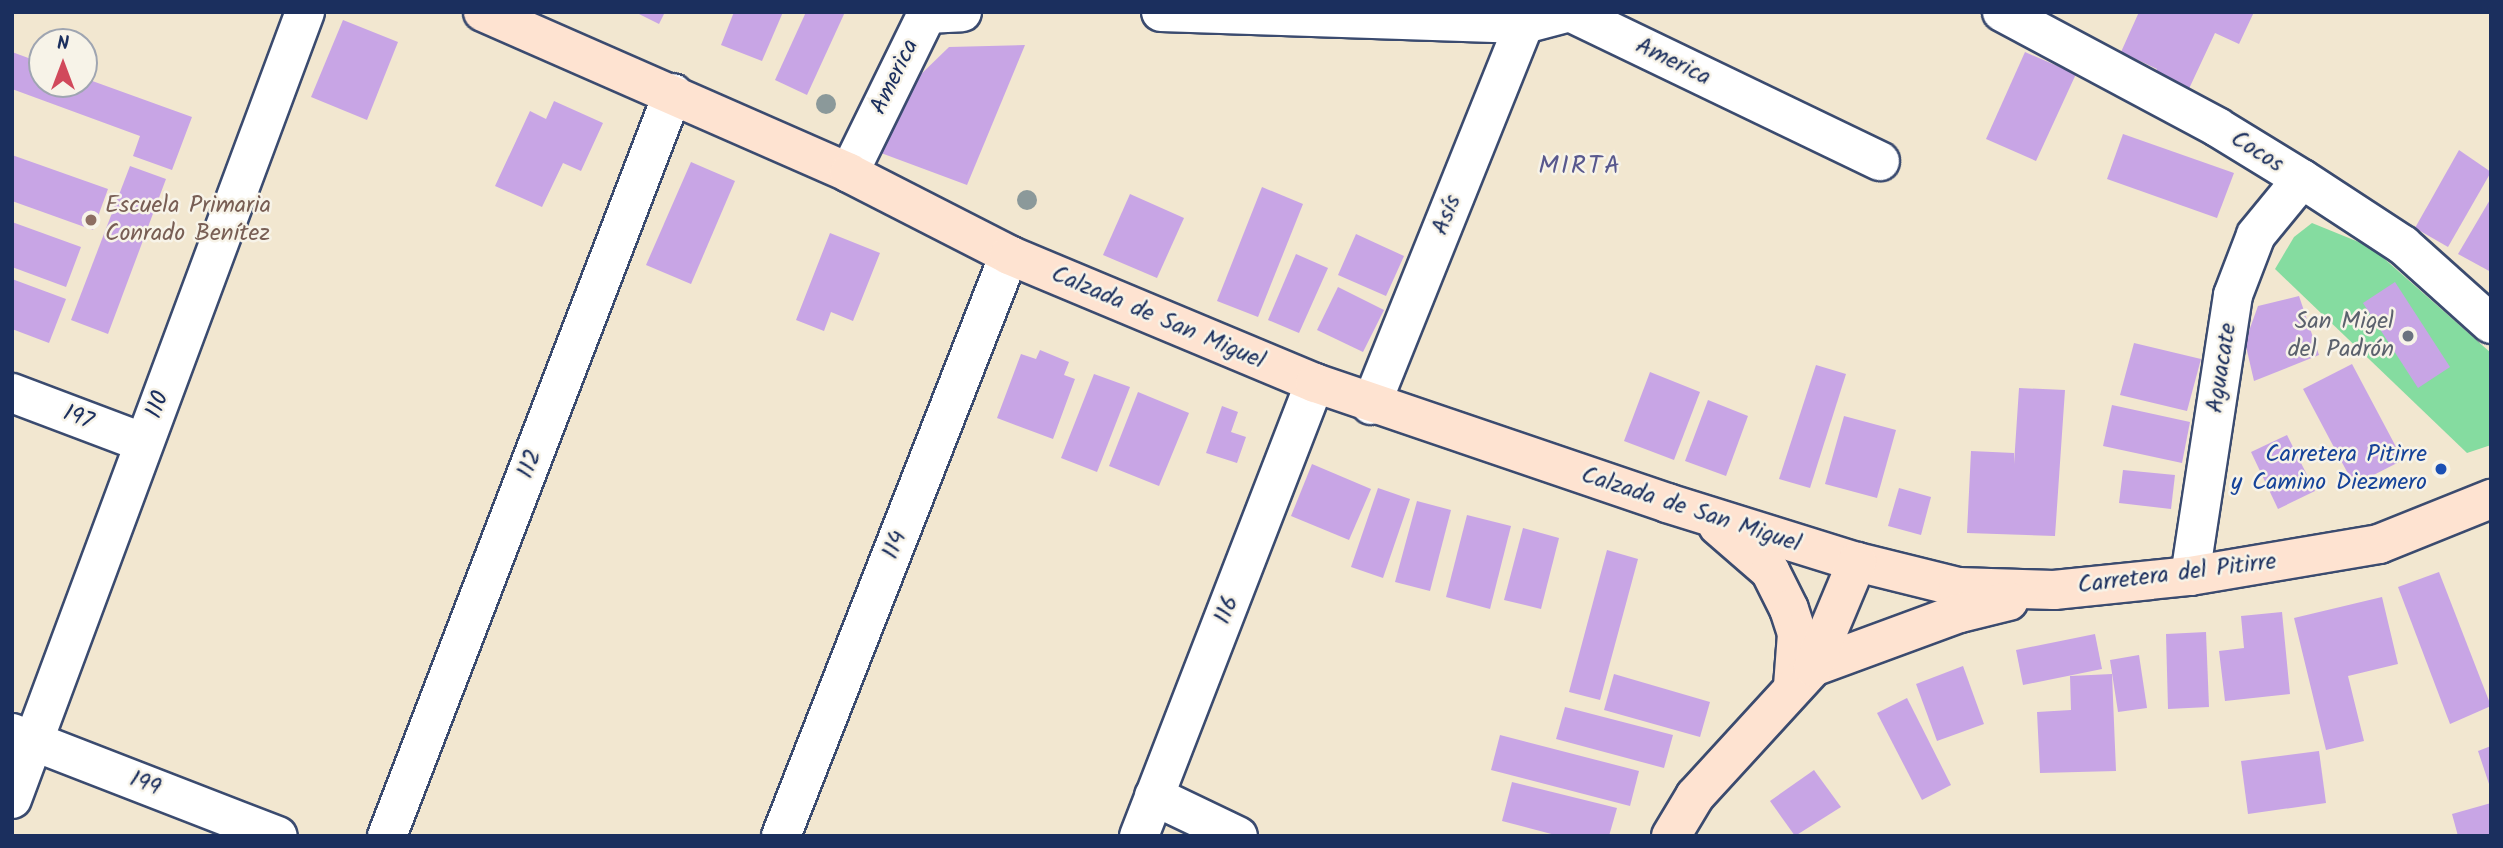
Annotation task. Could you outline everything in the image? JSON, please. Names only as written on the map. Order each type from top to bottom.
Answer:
[{"type":"main road","name":"Calzada de San Miguel","points":[[483,12],[673,93],[849,173],[1009,255],[1315,383],[1371,405],[1857,562]]},
{"type":"main road","name":"Carretera del Pitirre","points":[[1857,562],[1958,587],[2054,590],[2190,576],[2379,544],[2491,499]]},
{"type":"main road","points":[[1704,514],[1770,571],[1797,634],[1803,677]]},
{"type":"main road","points":[[1671,836],[1695,796],[1803,677],[1857,562]]},
{"type":"main road","points":[[1803,677],[1960,613],[2054,590]]},
{"type":"street","name":"110","points":[[12,799],[23,737],[144,443],[304,12]]},
{"type":"street","name":"America","points":[[849,173],[927,14],[962,12]]},
{"type":"street","name":"America","points":[[1161,12],[1524,24],[1570,12],[1880,161]]},
{"type":"street","name":"Cocos","points":[[2002,12],[2217,127],[2302,179],[2403,245],[2491,324]]},
{"type":"street","name":"Asís","points":[[1371,405],[1524,24]]},
{"type":"street","name":"112","points":[[387,836],[673,93]]},
{"type":"street","name":"Aguacate","points":[[2190,576],[2233,295],[2256,235],[2302,179]]},
{"type":"street","name":"114","points":[[781,836],[1009,255]]},
{"type":"street","name":"116","points":[[1139,836],[1315,383]]},
{"type":"street","name":"197","points":[[12,393],[144,443]]},
{"type":"street","name":"199","points":[[23,737],[278,836]]},
{"type":"street","points":[[1154,796],[1238,836]]},
{"type":"green space","points":[[2312,223],[2371,247],[2491,353],[2491,445],[2467,453],[2275,269],[2294,237]]},
{"type":"building","points":[[635,12],[665,12],[659,24]]},
{"type":"building","points":[[734,12],[783,12],[762,61],[721,45]]},
{"type":"building","points":[[806,12],[845,12],[807,95],[775,80]]},
{"type":"building","points":[[2139,12],[2254,12],[2239,44],[2215,33],[2187,93],[2153,78],[2157,69],[2121,52]]},
{"type":"building","points":[[343,20],[398,42],[367,120],[311,97]]},
{"type":"building","points":[[1025,45],[967,185],[881,153],[915,80],[949,47]]},
{"type":"building","points":[[12,52],[28,58],[28,95],[12,89]]},
{"type":"building","points":[[2025,52],[2076,74],[2036,161],[1986,139]]},
{"type":"building","points":[[98,83],[192,117],[172,170],[133,156],[140,136],[37,98],[98,98]]},
{"type":"building","points":[[554,101],[603,123],[581,171],[563,163],[542,207],[495,186],[530,111],[546,119]]},
{"type":"building","points":[[2123,134],[2234,173],[2217,218],[2107,179]]},
{"type":"building","points":[[2459,150],[2491,172],[2448,247],[2415,228]]},
{"type":"building","points":[[12,155],[108,189],[93,230],[12,201]]},
{"type":"building","points":[[691,162],[735,181],[691,284],[646,265]]},
{"type":"building","points":[[130,166],[166,179],[108,334],[71,320]]},
{"type":"building","points":[[1262,187],[1303,204],[1258,317],[1217,301]]},
{"type":"building","points":[[1130,194],[1184,218],[1157,278],[1103,255]]},
{"type":"building","points":[[2491,198],[2491,272],[2458,254]]},
{"type":"building","points":[[12,222],[81,247],[66,287],[12,267]]},
{"type":"building","points":[[830,233],[880,253],[853,321],[831,312],[824,331],[796,320]]},
{"type":"building","points":[[1356,234],[1404,256],[1386,296],[1338,275]]},
{"type":"building","points":[[1296,254],[1328,268],[1299,333],[1268,320]]},
{"type":"building","points":[[12,279],[66,299],[49,343],[12,329]]},
{"type":"building","points":[[2395,282],[2450,367],[2418,388],[2363,303]]},
{"type":"building","points":[[1338,287],[1384,310],[1363,352],[1317,330]]},
{"type":"building","points":[[2299,296],[2319,355],[2254,381],[2245,342],[2258,306]]},
{"type":"building","points":[[2134,343],[2201,359],[2187,411],[2120,395]]},
{"type":"building","points":[[1040,350],[1069,362],[1064,375],[1075,379],[1053,439],[997,418],[1021,354],[1036,359]]},
{"type":"building","points":[[2352,364],[2403,460],[2354,485],[2303,389]]},
{"type":"building","points":[[1816,365],[1846,374],[1810,488],[1779,479]]},
{"type":"building","points":[[1650,372],[1700,392],[1674,460],[1624,441]]},
{"type":"building","points":[[1094,374],[1130,387],[1097,472],[1061,458]]},
{"type":"building","points":[[2019,388],[2065,390],[2055,536],[1967,533],[1971,451],[2014,453],[2014,464]]},
{"type":"building","points":[[1138,392],[1189,413],[1159,486],[1109,466]]},
{"type":"building","points":[[1708,400],[1748,416],[1726,476],[1685,461]]},
{"type":"building","points":[[2112,405],[2190,422],[2182,463],[2103,446]]},
{"type":"building","points":[[1222,406],[1238,412],[1231,432],[1246,437],[1237,463],[1206,453]]},
{"type":"building","points":[[1844,416],[1896,430],[1877,498],[1825,484]]},
{"type":"building","points":[[2287,435],[2315,491],[2278,509],[2251,452]]},
{"type":"building","points":[[1312,464],[1371,489],[1349,540],[1291,516]]},
{"type":"building","points":[[2123,470],[2175,475],[2171,509],[2119,503]]},
{"type":"building","points":[[1378,488],[1410,499],[1383,578],[1351,567]]},
{"type":"building","points":[[1899,488],[1931,497],[1921,535],[1888,526]]},
{"type":"building","points":[[1417,501],[1451,510],[1430,591],[1395,582]]},
{"type":"building","points":[[1467,515],[1511,526],[1490,609],[1446,597]]},
{"type":"building","points":[[1523,528],[1559,538],[1541,609],[1504,600]]},
{"type":"building","points":[[1607,550],[1638,559],[1600,700],[1569,692]]},
{"type":"building","points":[[2439,572],[2491,706],[2450,724],[2398,587]]},
{"type":"building","points":[[2382,597],[2398,664],[2348,676],[2364,741],[2326,750],[2294,618]]},
{"type":"building","points":[[2282,612],[2290,694],[2225,701],[2219,651],[2244,648],[2241,616]]},
{"type":"building","points":[[2206,632],[2209,707],[2168,709],[2166,634]]},
{"type":"building","points":[[2095,634],[2102,669],[2023,685],[2016,650]]},
{"type":"building","points":[[2139,655],[2147,708],[2118,712],[2110,660]]},
{"type":"building","points":[[1963,666],[1984,724],[1937,741],[1916,684]]},
{"type":"building","points":[[1614,674],[1710,702],[1700,737],[1604,710]]},
{"type":"building","points":[[2112,674],[2116,771],[2040,773],[2037,712],[2071,710],[2070,676]]},
{"type":"building","points":[[1907,698],[1951,785],[1922,800],[1877,713]]},
{"type":"building","points":[[1565,707],[1673,735],[1664,768],[1556,739]]},
{"type":"building","points":[[1500,735],[1639,771],[1630,806],[1491,770]]},
{"type":"building","points":[[2491,746],[2491,787],[2490,787],[2478,751]]},
{"type":"building","points":[[2319,751],[2326,803],[2248,814],[2241,761]]},
{"type":"building","points":[[1814,770],[1841,807],[1795,836],[1770,801]]},
{"type":"building","points":[[1512,782],[1617,808],[1609,836],[1559,836],[1502,821]]},
{"type":"building","points":[[2491,803],[2491,836],[2458,836],[2452,814]]},
{"type":"place","name":"Escuela Primaria Conrado Benítez","points":[[91,220]]},
{"type":"place","name":"San Migel del Padrón","points":[[2408,336]]},
{"type":"place","name":"Carretera Pitirre y Camino Diezmero","points":[[2441,469]]},
{"type":"district","name":"MIRTA","points":[[1580,167]]}]
